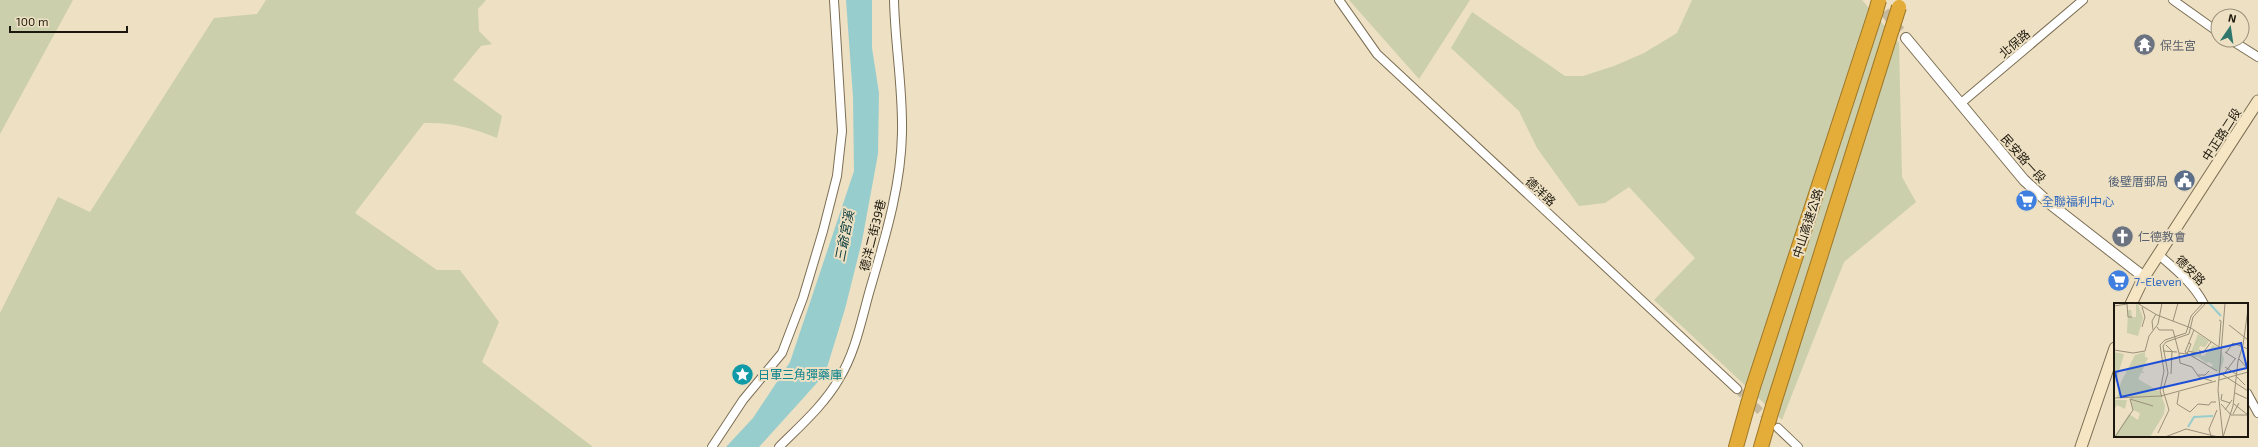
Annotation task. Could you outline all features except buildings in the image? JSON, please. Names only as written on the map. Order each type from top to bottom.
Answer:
[{"type":"highway","name":"中山高速公路","points":[[1761,447],[1773,425],[1773,406],[1900,4]]},
{"type":"highway","name":"中山高速公路","points":[[1736,447],[1753,387],[1878,5]]},
{"type":"main road","name":"中正路二段","points":[[2131,303],[2144,277],[2158,254],[2258,101]]},
{"type":"main road","points":[[2081,447],[2114,351]]},
{"type":"street","points":[[712,447],[743,400],[782,353],[803,298],[823,230],[837,176],[842,131],[834,0]]},
{"type":"street","name":"德洋二街39巷","points":[[779,447],[823,401],[845,370],[854,346],[883,245],[899,172],[902,134],[902,91],[894,0]]},
{"type":"street","name":"德洋路","points":[[1339,0],[1377,54],[1737,389]]},
{"type":"street","name":"北保路","points":[[1960,104],[2083,0]]},
{"type":"street","points":[[2173,0],[2210,26]]},
{"type":"street","name":"民安路一段","points":[[1906,38],[2024,180],[2049,203],[2144,277]]},
{"type":"street","points":[[2244,48],[2258,57]]},
{"type":"street","name":"德安路","points":[[2158,254],[2184,276],[2197,291],[2203,303]]},
{"type":"street","points":[[2248,395],[2258,413]]},
{"type":"street","points":[[1773,425],[1798,447]]},
{"type":"green space","points":[[0,0],[73,0],[0,134]]},
{"type":"green space","points":[[266,0],[486,0],[478,9],[479,31],[492,44],[481,46],[453,80],[502,116],[497,138],[462,126],[424,123],[355,213],[437,270],[460,270],[499,322],[482,362],[593,447],[0,447],[0,313],[58,197],[90,212],[214,18],[257,14]]},
{"type":"green space","points":[[1349,0],[1470,0],[1419,79]]},
{"type":"green space","points":[[1692,0],[1862,0],[1899,43],[1902,177],[1916,202],[1844,262],[1782,420],[1654,300],[1695,258],[1629,187],[1605,203],[1579,206],[1537,148],[1519,111],[1451,48],[1472,12],[1565,76],[1583,76],[1614,66],[1644,53],[1677,33]]},
{"type":"water","name":"三爺宮溪","points":[[846,0],[872,0],[872,48],[879,93],[878,154],[862,241],[845,309],[825,374],[759,447],[726,447],[753,418],[790,362],[854,171],[853,97]]},
{"type":"tunnel","points":[[1875,0],[1906,38]]},
{"type":"tunnel","points":[[1737,389],[1778,428]]},
{"type":"place","name":"保生宮","points":[[2145,45]]},
{"type":"place","name":"後壁厝郵局","points":[[2184,181]]},
{"type":"place","name":"全聯福利中心","points":[[2027,201]]},
{"type":"place","name":"仁德教會","points":[[2122,236]]},
{"type":"place","name":"7-Eleven","points":[[2119,281]]},
{"type":"place","name":"日軍三角彈藥庫","points":[[742,374]]}]
